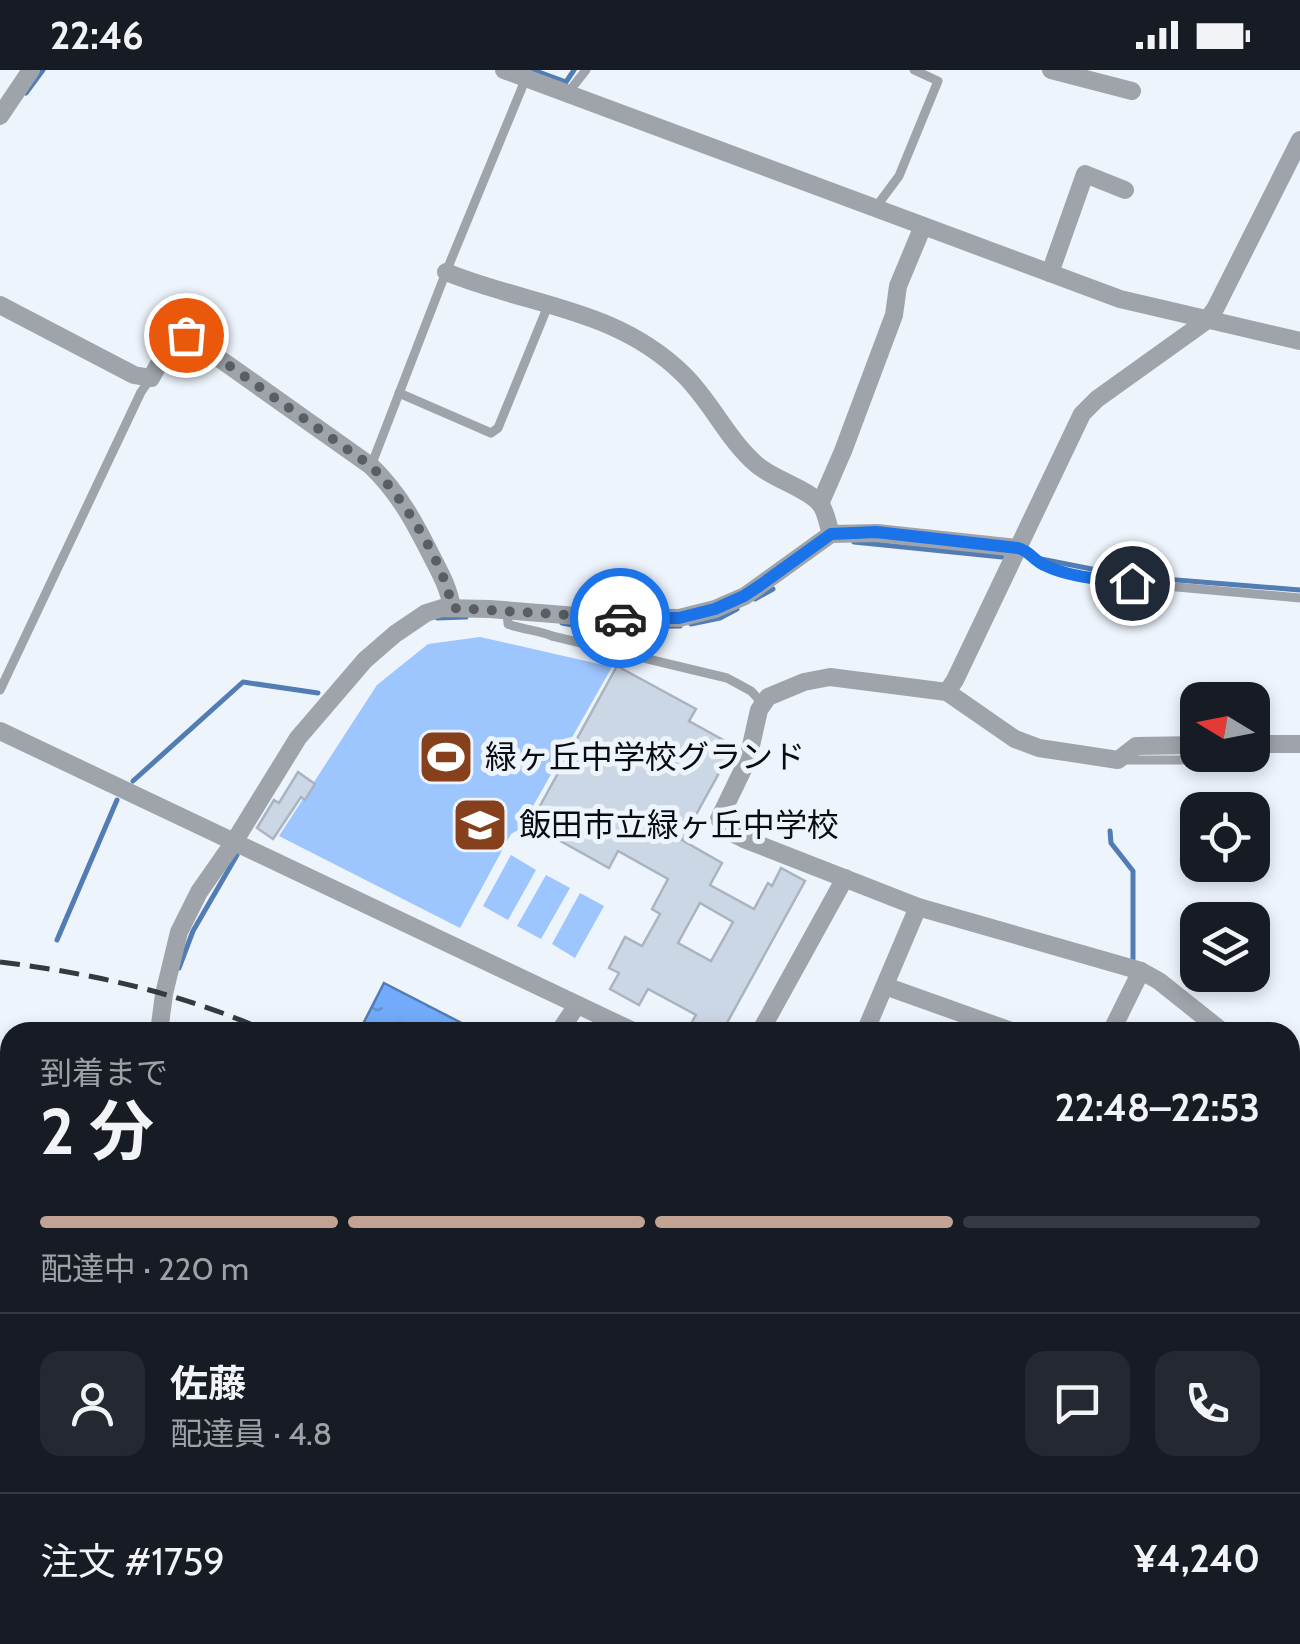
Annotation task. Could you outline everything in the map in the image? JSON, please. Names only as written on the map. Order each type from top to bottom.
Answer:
[{"type":"street","points":[[0,116],[32,70]]},
{"type":"street","points":[[504,70],[1120,300],[1300,341]]},
{"type":"street","points":[[1052,70],[1132,91]]},
{"type":"street","points":[[947,692],[1022,550],[1082,414],[1096,399],[1206,321],[1300,140]]},
{"type":"street","points":[[1050,273],[1085,174],[1125,190]]},
{"type":"street","points":[[820,504],[894,315],[898,286],[923,226]]},
{"type":"street","points":[[446,272],[584,314],[648,345],[690,382],[756,464],[820,504],[831,534]]},
{"type":"street","points":[[0,305],[134,376],[151,378],[174,337],[186,335],[371,466],[390,485],[410,514],[449,590],[452,608]]},
{"type":"street","points":[[160,1022],[179,932],[199,892],[298,738],[365,660],[426,612],[452,608],[507,615],[679,618],[715,609],[744,596],[831,534],[876,532],[1022,550]]},
{"type":"street","points":[[1180,745],[1136,746],[1118,760],[1040,748],[1015,740],[947,692],[830,677],[789,687],[763,704],[748,758],[718,819],[728,831],[918,907],[1141,971],[1210,1022]]},
{"type":"street","points":[[0,731],[614,1022]]},
{"type":"street","points":[[1270,744],[1299,743]]},
{"type":"street","points":[[766,1022],[845,878]]},
{"type":"street","points":[[869,1022],[918,907]]},
{"type":"street","points":[[1116,1022],[1141,971]]},
{"type":"street","points":[[885,986],[986,1022]]},
{"type":"street","points":[[566,1022],[577,1005]]},
{"type":"lane","points":[[567,94],[586,70]]},
{"type":"lane","points":[[875,208],[900,176],[938,81],[914,70]]},
{"type":"lane","points":[[371,466],[526,78]]},
{"type":"lane","points":[[398,393],[491,433],[498,428],[546,304]]},
{"type":"lane","points":[[0,690],[151,378]]},
{"type":"lane","points":[[1022,550],[1040,564],[1078,575],[1300,598]]},
{"type":"lane","points":[[507,615],[727,678],[751,690],[763,704]]},
{"type":"lane","points":[[1118,760],[1180,760]]},
{"type":"shaded area","name":"緑ヶ丘中学校グランド","points":[[480,637],[612,667],[520,829],[511,834],[460,928],[279,836],[377,685],[428,644]]},
{"type":"shaded area","points":[[511,855],[536,870],[508,920],[483,906]]},
{"type":"shaded area","points":[[546,875],[570,888],[541,939],[517,926]]},
{"type":"shaded area","points":[[580,893],[604,906],[575,958],[552,944]]},
{"type":"water","points":[[384,983],[460,1022],[364,1022]]},
{"type":"building","points":[[617,666],[696,709],[689,721],[734,746],[682,840],[722,863],[710,885],[754,909],[781,868],[805,881],[727,1022],[692,1022],[696,1015],[648,989],[639,1005],[610,989],[619,973],[609,968],[625,937],[642,946],[660,914],[652,909],[668,879],[618,851],[609,868],[530,824]],"holes":[[[700,903],[733,922],[711,961],[678,943]]]},
{"type":"building","points":[[298,772],[315,784],[305,800],[301,797],[273,839],[257,828]]},
{"type":"waterway","points":[[26,93],[43,70]]},
{"type":"waterway","points":[[533,70],[566,82],[574,70]]},
{"type":"waterway","points":[[854,542],[1002,557]]},
{"type":"waterway","points":[[1036,558],[1127,576],[1300,590]]},
{"type":"waterway","points":[[755,599],[773,589]]},
{"type":"waterway","points":[[691,624],[720,618],[737,609]]},
{"type":"waterway","points":[[437,618],[466,617]]},
{"type":"waterway","points":[[562,623],[583,627],[680,626]]},
{"type":"waterway","points":[[133,781],[243,682],[318,693]]},
{"type":"waterway","points":[[57,940],[117,800]]},
{"type":"waterway","points":[[1110,831],[1111,843],[1133,871],[1133,959]]},
{"type":"waterway","points":[[179,968],[193,931],[237,855]]},
{"type":"railway","points":[[0,962],[137,987],[244,1022]]},
{"type":"way so far","points":[[186,335],[371,466],[390,485],[410,514],[449,590],[452,608],[620,618]]},
{"type":"place","name":"緑ヶ丘中学校グランド","points":[[446,757]]},
{"type":"place","name":"飯田市立緑ヶ丘中学校","points":[[480,825]]},
{"type":"route","points":[[620,618],[679,618],[715,609],[744,596],[831,534],[876,532],[1018,548],[1027,550],[1047,567],[1132,583]]}]
